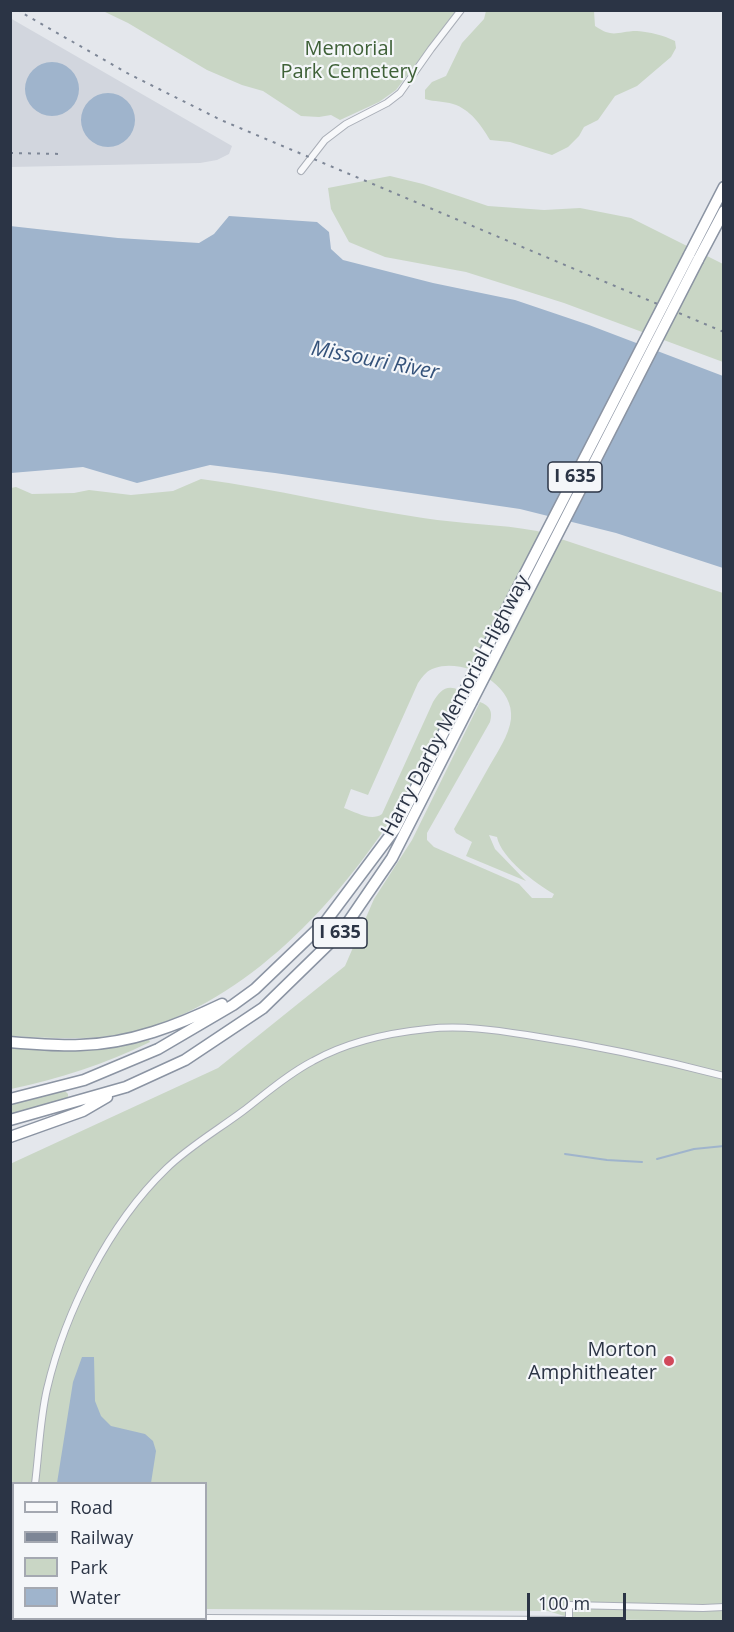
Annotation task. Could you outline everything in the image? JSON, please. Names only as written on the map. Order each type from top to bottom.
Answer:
[{"type":"highway","name":"Harry Darby Memorial Highway","points":[[694,258],[723,187]]},
{"type":"highway","name":"Harry Darby Memorial Highway","points":[[10,1099],[84,1080],[158,1049],[233,1005],[255,989],[326,921],[395,829],[466,700],[694,258],[723,211]]},
{"type":"highway","name":"Harry Darby Memorial Highway","points":[[10,1120],[126,1087],[185,1060],[263,1008],[342,931],[392,858],[466,700]]},
{"type":"highway","points":[[10,1042],[82,1045],[120,1041],[195,1017],[255,989]]},
{"type":"highway","points":[[10,1137],[83,1111],[126,1087]]},
{"type":"street","points":[[301,171],[325,140],[346,124],[387,103],[400,93],[461,10]]},
{"type":"street","points":[[35,1482],[47,1390],[66,1325],[109,1238],[167,1168],[312,1061],[342,1047],[376,1037],[429,1029],[460,1028],[557,1040],[656,1058],[723,1076]]},
{"type":"street","points":[[207,1618],[569,1621],[569,1605],[723,1607]]},
{"type":"shaded area","points":[[10,18],[232,146],[229,154],[217,160],[200,163],[11,167]]},
{"type":"green space","name":"Memorial Park Cemetery","points":[[103,11],[456,11],[396,90],[379,102],[340,120],[331,115],[301,116],[263,91],[207,70],[128,23]]},
{"type":"green space","points":[[486,11],[594,11],[595,26],[601,30],[611,33],[637,31],[656,34],[675,41],[676,48],[671,57],[637,86],[615,96],[598,120],[584,127],[568,147],[552,155],[510,142],[490,140],[479,123],[459,106],[425,99],[425,90],[432,82],[446,76],[462,43],[484,19]]},
{"type":"green space","points":[[390,176],[423,184],[488,206],[544,210],[580,208],[631,218],[723,264],[723,362],[564,303],[466,272],[385,257],[349,242],[331,209],[328,188]]},
{"type":"green space","points":[[201,479],[423,518],[537,531],[723,593],[723,1621],[574,1619],[548,1611],[207,1609],[207,1482],[12,1482],[12,1620],[170,1620],[169,1622],[11,1621],[10,1164],[218,1068],[345,966],[374,899],[412,840],[480,702],[490,709],[490,722],[427,833],[427,840],[434,847],[519,884],[532,898],[552,898],[554,894],[512,862],[497,837],[489,835],[495,849],[526,881],[466,856],[472,842],[456,833],[454,829],[506,737],[511,719],[510,706],[505,695],[485,677],[460,667],[435,668],[427,672],[418,683],[368,795],[351,789],[344,808],[368,817],[382,814],[433,702],[447,688],[459,690],[410,788],[367,853],[340,887],[311,920],[278,951],[244,979],[207,1002],[168,1021],[128,1033],[99,1037],[11,1036],[11,488],[16,487],[32,494],[74,493],[89,490],[131,495],[173,491]]},
{"type":"green space","points":[[149,1040],[150,1042],[99,1064],[47,1081],[11,1089],[11,1048],[80,1050]]},
{"type":"green space","points":[[64,1090],[68,1094],[68,1100],[11,1117],[11,1103]]},
{"type":"water","points":[[47,62],[57,62],[67,66],[75,74],[79,89],[75,104],[67,112],[57,116],[47,116],[37,112],[29,104],[25,94],[25,84],[29,74],[37,66]]},
{"type":"water","points":[[103,93],[113,93],[123,97],[131,105],[135,120],[131,135],[123,143],[113,147],[103,147],[93,143],[85,135],[81,125],[81,115],[85,105],[93,97]]},
{"type":"water","name":"Missouri River","points":[[229,216],[317,222],[329,232],[331,249],[343,260],[433,283],[515,300],[589,325],[723,376],[723,568],[616,533],[520,509],[275,473],[210,465],[137,483],[83,467],[11,473],[10,226],[118,238],[199,243],[214,234]]},
{"type":"water","points":[[82,1357],[94,1357],[95,1401],[101,1416],[111,1426],[145,1434],[153,1441],[156,1451],[151,1482],[57,1482],[73,1382]]},
{"type":"waterway","points":[[657,1159],[694,1149],[724,1146]]},
{"type":"waterway","points":[[565,1154],[642,1162]]},
{"type":"railway","points":[[17,10],[129,74],[221,120],[724,332]]},
{"type":"railway","points":[[10,153],[64,154]]},
{"type":"place","name":"Morton Amphitheater","points":[[669,1361]]}]
